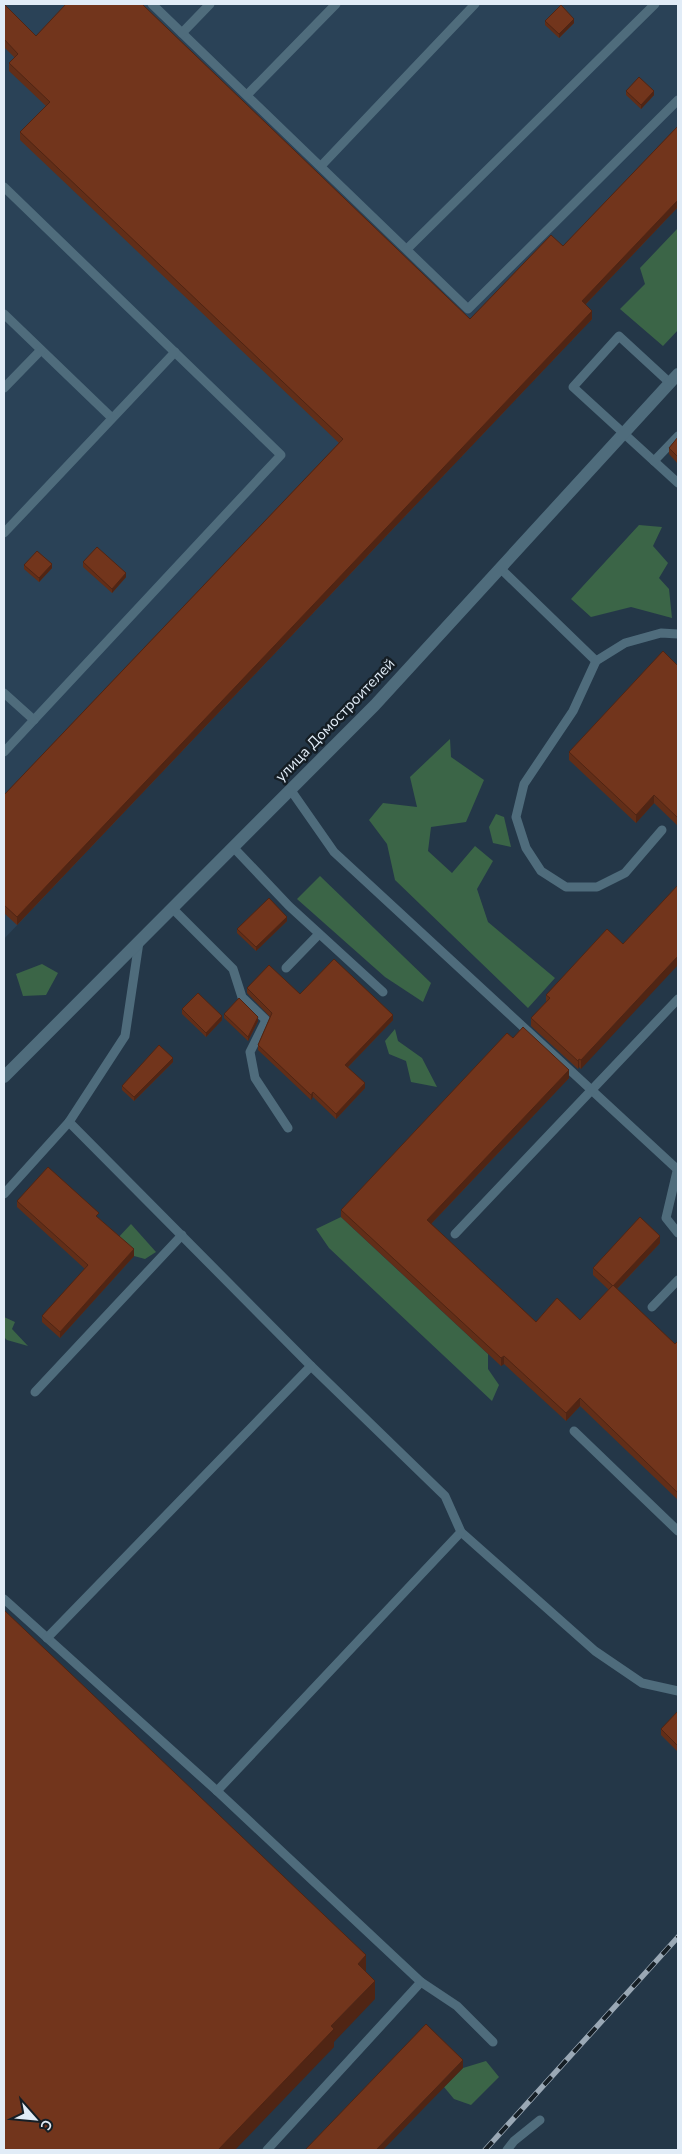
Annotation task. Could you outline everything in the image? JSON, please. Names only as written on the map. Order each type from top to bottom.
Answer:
[{"type":"street","name":"улица Домостроителей","points":[[4,1077],[375,705],[674,378]]},
{"type":"lane","points":[[152,4],[468,309],[678,100]]},
{"type":"lane","points":[[182,33],[210,4]]},
{"type":"lane","points":[[247,95],[336,4]]},
{"type":"lane","points":[[321,166],[476,4]]},
{"type":"lane","points":[[407,249],[655,4]]},
{"type":"lane","points":[[4,187],[281,456],[4,752]]},
{"type":"lane","points":[[4,314],[112,418]]},
{"type":"lane","points":[[674,378],[619,336],[573,387],[678,483]]},
{"type":"lane","points":[[4,388],[41,350]]},
{"type":"lane","points":[[4,532],[174,352]]},
{"type":"lane","points":[[654,461],[678,436]]},
{"type":"lane","points":[[500,568],[596,661]]},
{"type":"lane","points":[[662,830],[626,873],[597,887],[566,887],[541,871],[526,848],[516,816],[524,784],[573,711],[596,661],[625,643],[661,633],[678,634]]},
{"type":"lane","points":[[4,693],[34,720]]},
{"type":"lane","points":[[290,789],[334,852],[678,1168],[666,1218],[678,1233]]},
{"type":"lane","points":[[233,847],[289,906],[383,992]]},
{"type":"lane","points":[[172,908],[233,969],[242,997],[266,1020],[250,1052],[254,1078],[288,1128]]},
{"type":"lane","points":[[286,968],[319,934]]},
{"type":"lane","points":[[4,1194],[69,1122],[125,1036],[139,942]]},
{"type":"lane","points":[[455,1234],[678,999]]},
{"type":"lane","points":[[69,1122],[312,1366],[445,1496],[461,1532],[595,1651],[642,1684],[678,1691]]},
{"type":"lane","points":[[36,1392],[182,1235]]},
{"type":"lane","points":[[652,1307],[678,1280]]},
{"type":"lane","points":[[48,1638],[312,1366]]},
{"type":"lane","points":[[574,1431],[678,1531]]},
{"type":"lane","points":[[217,1791],[461,1532]]},
{"type":"lane","points":[[4,1599],[217,1791],[421,1982],[457,2006],[493,2042]]},
{"type":"lane","points":[[267,2150],[421,1982]]},
{"type":"lane","points":[[507,2150],[540,2120]]},
{"type":"shaded area","points":[[4,4],[678,4],[678,207],[582,308],[592,319],[4,939]]},
{"type":"green space","points":[[678,228],[678,330],[663,346],[620,309],[645,284],[640,268]]},
{"type":"green space","points":[[639,525],[662,527],[653,546],[668,563],[659,578],[669,589],[672,618],[631,607],[591,617],[571,599]]},
{"type":"green space","points":[[450,739],[451,757],[484,780],[466,822],[431,827],[428,851],[452,873],[475,846],[493,861],[477,889],[488,922],[555,978],[528,1008],[395,880],[387,844],[369,820],[383,803],[417,807],[410,777]]},
{"type":"green space","points":[[496,814],[504,817],[511,847],[493,843],[489,827]]},
{"type":"green space","points":[[320,876],[431,983],[423,1002],[385,977],[297,899]]},
{"type":"green space","points":[[42,964],[58,973],[46,995],[23,996],[16,974]]},
{"type":"green space","points":[[395,1029],[398,1041],[422,1058],[437,1087],[411,1082],[406,1061],[389,1054],[385,1041]]},
{"type":"green space","points":[[341,1217],[488,1354],[488,1369],[499,1385],[492,1401],[329,1248],[316,1229]]},
{"type":"green space","points":[[131,1224],[156,1252],[145,1259],[134,1256],[116,1240]]},
{"type":"green space","points":[[4,1317],[15,1322],[12,1329],[28,1346],[7,1340],[4,1337]]},
{"type":"green space","points":[[486,2061],[499,2077],[471,2105],[454,2099],[444,2087],[463,2068]]},
{"type":"building","points":[[4,4],[36,36],[66,4],[142,4],[470,319],[551,235],[563,246],[678,126],[678,200],[582,301],[592,311],[17,917],[4,905],[4,795],[343,439],[20,132],[50,102],[9,63],[18,54],[4,39]]},
{"type":"building","points":[[561,5],[574,19],[559,34],[545,21]]},
{"type":"building","points":[[639,77],[654,91],[641,105],[626,91]]},
{"type":"building","points":[[678,437],[678,457],[669,448]]},
{"type":"building","points":[[97,547],[126,573],[112,589],[83,562]]},
{"type":"building","points":[[37,551],[52,564],[39,578],[24,565]]},
{"type":"building","points":[[663,651],[678,666],[678,818],[654,795],[636,815],[569,752]]},
{"type":"building","points":[[678,885],[678,956],[578,1061],[531,1018],[550,998],[546,995],[607,929],[623,944]]},
{"type":"building","points":[[269,898],[287,917],[256,947],[237,929]]},
{"type":"building","points":[[334,959],[393,1015],[345,1065],[365,1083],[336,1114],[313,1092],[311,1095],[258,1045],[272,1013],[247,988],[269,965],[300,994]]},
{"type":"building","points":[[198,993],[222,1016],[206,1033],[182,1009]]},
{"type":"building","points":[[239,998],[258,1017],[248,1037],[224,1014]]},
{"type":"building","points":[[523,1027],[569,1070],[427,1220],[536,1322],[557,1298],[580,1320],[613,1285],[675,1344],[678,1341],[678,1493],[580,1398],[566,1413],[504,1356],[501,1358],[341,1210],[507,1033],[513,1038]]},
{"type":"building","points":[[159,1045],[173,1058],[134,1097],[122,1086]]},
{"type":"building","points":[[48,1167],[99,1213],[96,1216],[134,1249],[60,1332],[42,1316],[88,1265],[17,1201]]},
{"type":"building","points":[[640,1217],[660,1236],[613,1286],[593,1268]]},
{"type":"building","points":[[4,1610],[366,1955],[358,1964],[375,1981],[331,2026],[334,2029],[218,2150],[4,2150]]},
{"type":"building","points":[[678,1711],[678,1746],[661,1729]]},
{"type":"building","points":[[426,2024],[463,2060],[376,2150],[305,2150]]},
{"type":"railway","points":[[485,2150],[678,1937]]}]
